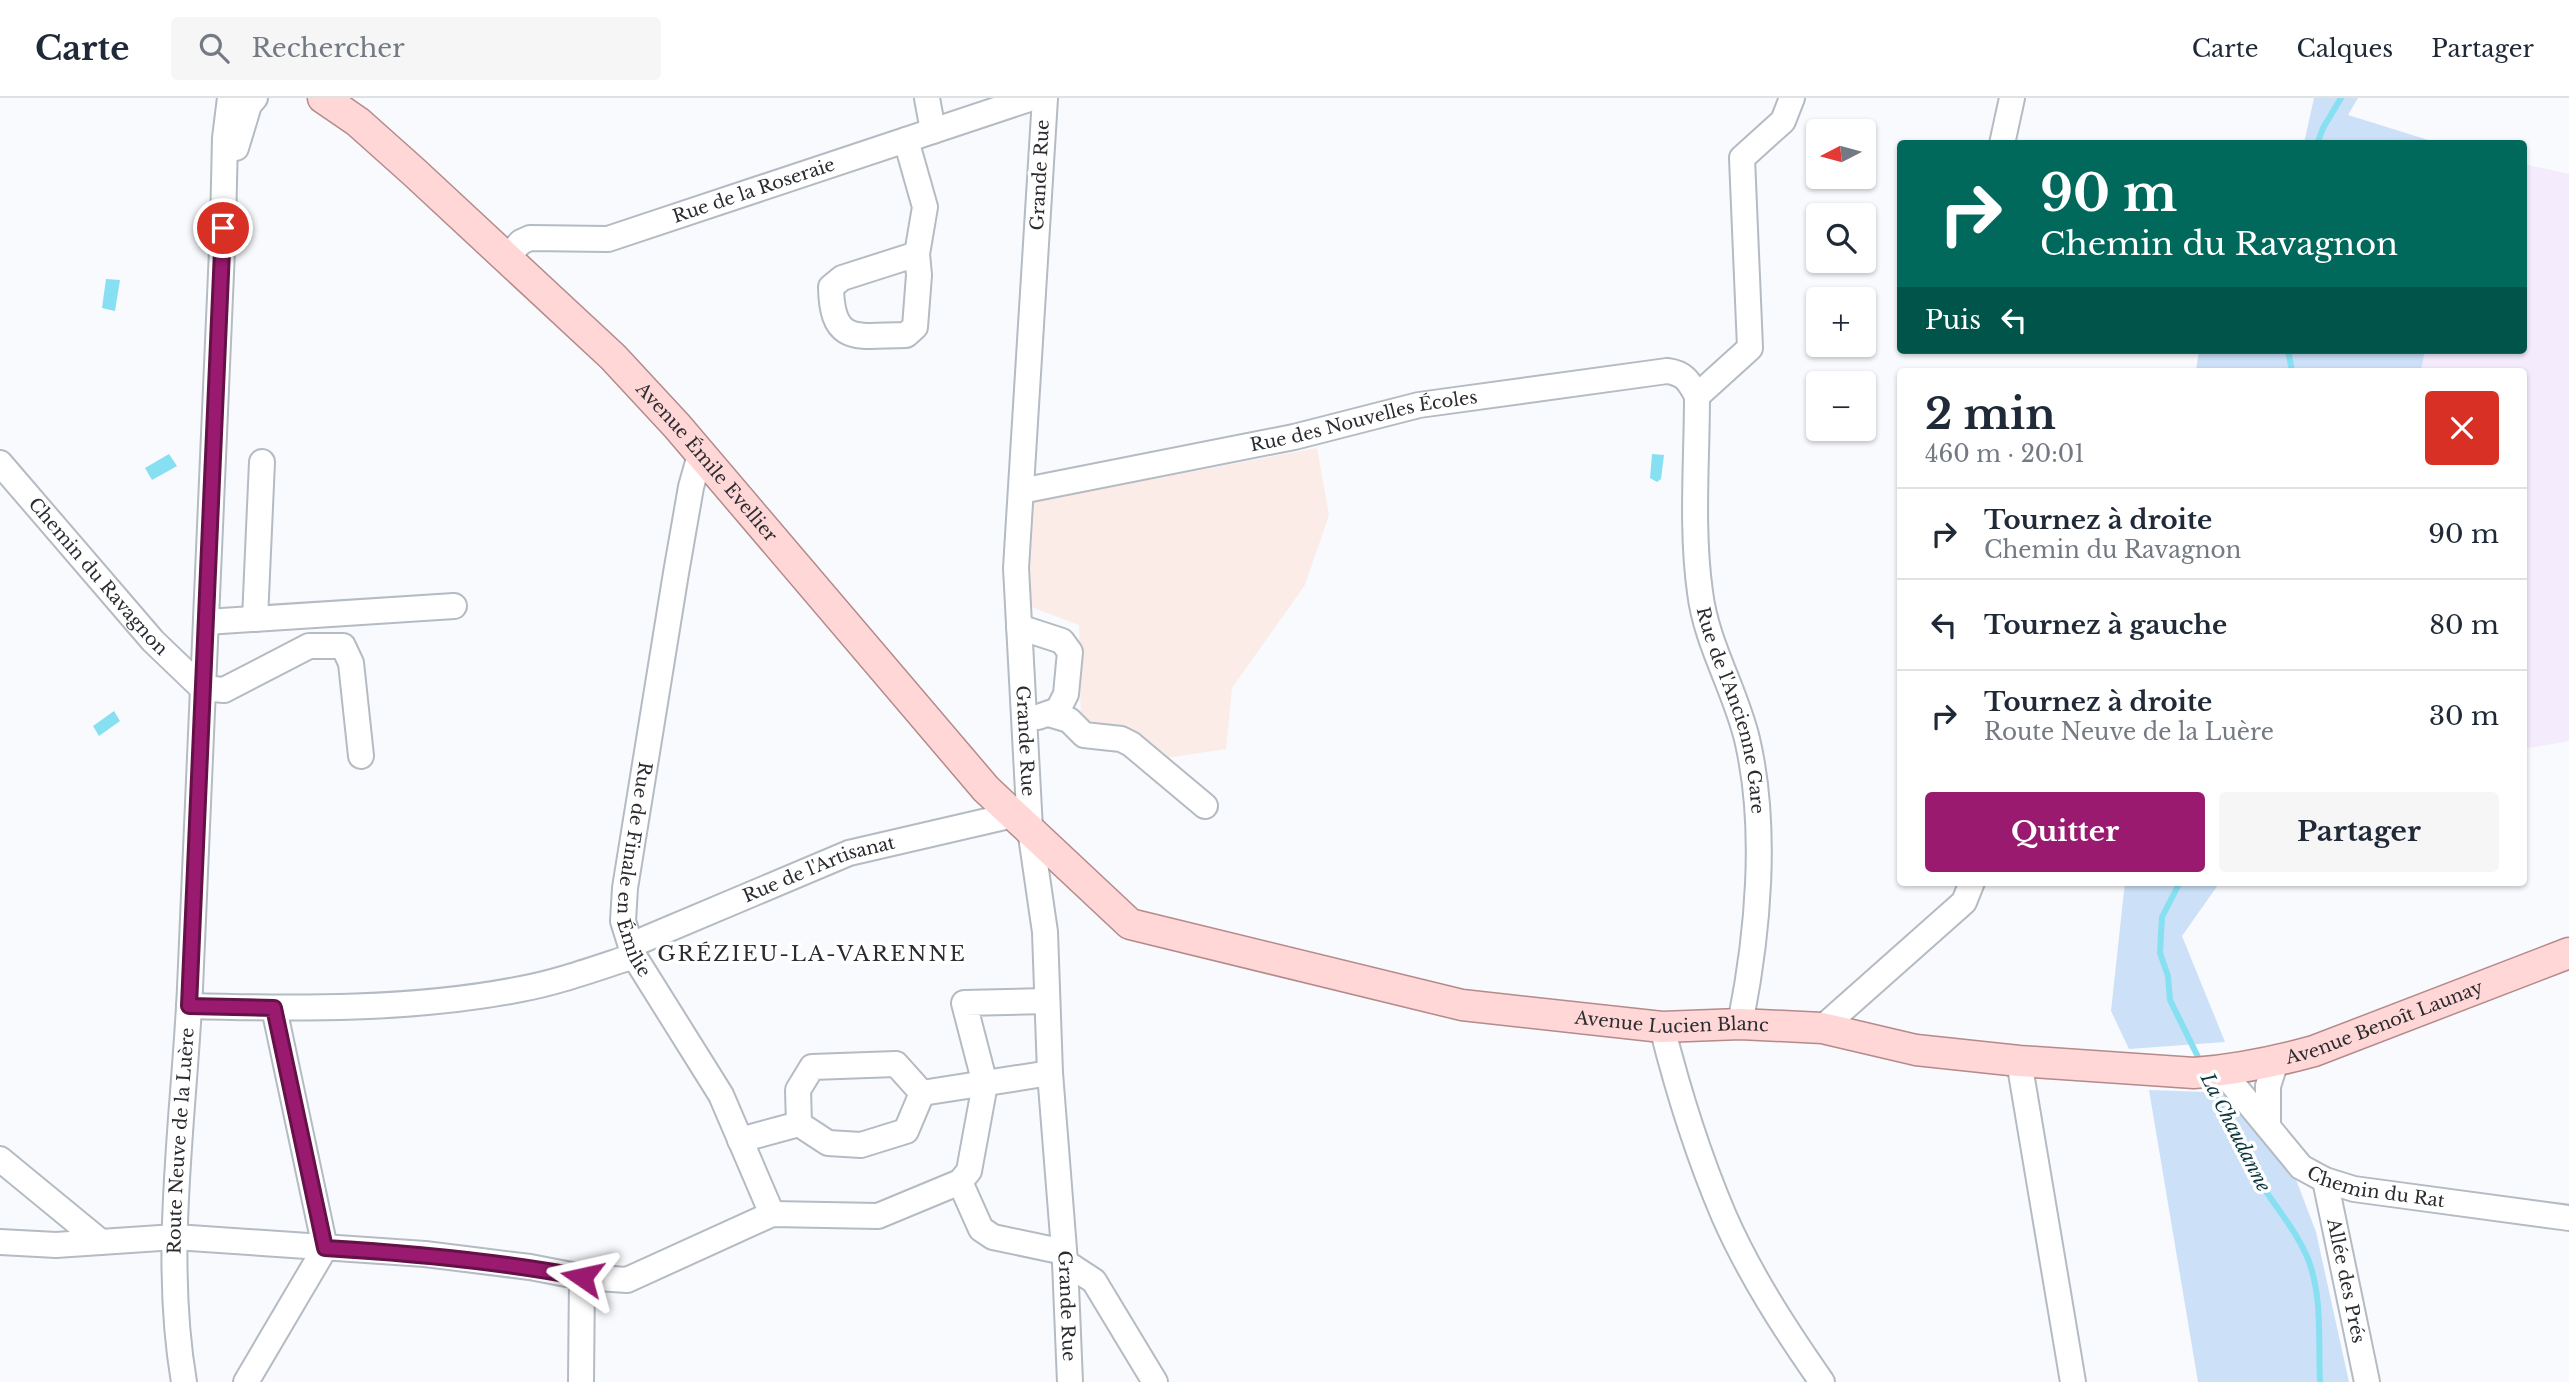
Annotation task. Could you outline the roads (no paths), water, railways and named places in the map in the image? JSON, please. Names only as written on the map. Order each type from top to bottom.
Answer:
[{"type":"main road","name":"Avenue Émile Evellier","points":[[323,98],[358,122],[613,357],[677,426],[986,789],[1024,812],[1130,924],[1156,930]]},
{"type":"main road","name":"Avenue Émile Evellier","points":[[339,98],[358,122]]},
{"type":"main road","name":"Avenue Lucien Blanc","points":[[1156,930],[1462,1005],[1662,1027],[1740,1024],[1822,1028],[1916,1050],[2019,1061],[2208,1072]]},
{"type":"main road","name":"Avenue Benoît Launay","points":[[2208,1072],[2276,1061],[2314,1051],[2569,953]]},
{"type":"street","name":"Route Neuve de la Luère","points":[[184,1382],[178,1346],[175,1237],[189,1006],[223,228],[223,160],[230,98]]},
{"type":"street","name":"Route Neuve de la Luère","points":[[223,228],[242,124],[249,105],[256,98]]},
{"type":"street","points":[[927,98],[933,131]]},
{"type":"street","name":"Rue de la Roseraie","points":[[507,257],[521,242],[530,237],[608,239],[1032,98]]},
{"type":"street","name":"Grande Rue","points":[[1045,98],[1016,568],[1024,721],[1024,812],[1045,932],[1049,1073],[1065,1257],[1070,1382]]},
{"type":"street","points":[[1697,396],[1750,348],[1742,158],[1783,121],[1792,98]]},
{"type":"street","points":[[2003,140],[2012,98]]},
{"type":"street","points":[[1005,107],[1043,133]]},
{"type":"street","points":[[906,140],[925,207],[917,254]]},
{"type":"street","name":"Rue des Nouvelles Écoles","points":[[1021,491],[1294,437],[1419,405],[1667,371],[1679,372],[1689,381],[1697,396]]},
{"type":"street","name":"Rue de l'Ancienne Gare","points":[[1697,396],[1697,548],[1700,594],[1710,635],[1746,737],[1756,785],[1758,879],[1751,971],[1740,1024]]},
{"type":"street","name":"Rue de Finale en Émilie","points":[[699,455],[676,573],[625,888],[623,921],[632,951],[721,1095],[772,1214]]},
{"type":"street","points":[[255,618],[262,462]]},
{"type":"street","name":"Chemin du Ravagnon","points":[[0,463],[153,641],[202,688]]},
{"type":"street","points":[[206,622],[454,606]]},
{"type":"street","points":[[1019,628],[1062,641],[1070,652],[1066,694],[1059,710],[1024,721]]},
{"type":"street","points":[[202,688],[224,690],[309,646],[343,646],[351,663],[361,756]]},
{"type":"street","points":[[1049,714],[1069,720],[1084,735],[1121,739],[1131,744],[1205,806]]},
{"type":"street","name":"Rue de l'Artisanat","points":[[189,1006],[274,1008],[460,999],[523,989],[584,972],[849,853],[1024,812]]},
{"type":"street","points":[[1822,1028],[1965,902],[1971,886]]},
{"type":"street","points":[[0,1242],[56,1245],[175,1237],[425,1254],[530,1267],[582,1277],[627,1279],[772,1214],[878,1216],[960,1182],[969,1171],[985,1084],[964,1003],[1046,1001]]},
{"type":"street","points":[[246,1382],[325,1248],[274,1008]]},
{"type":"street","points":[[1662,1027],[1691,1130],[1724,1216],[1762,1291],[1822,1382]]},
{"type":"street","points":[[2019,1061],[2073,1382]]},
{"type":"street","points":[[2268,1123],[2268,1086],[2276,1061]]},
{"type":"street","points":[[799,1124],[798,1090],[812,1067],[896,1064],[922,1093]]},
{"type":"street","name":"Chemin du Rat","points":[[2208,1072],[2268,1123],[2301,1167],[2325,1180],[2354,1189],[2569,1218]]},
{"type":"street","points":[[922,1093],[1049,1073]]},
{"type":"street","points":[[740,1140],[799,1124],[828,1143],[861,1145],[906,1131],[922,1093]]},
{"type":"street","points":[[0,1159],[101,1242]]},
{"type":"street","name":"Allée des Prés","points":[[2325,1180],[2367,1382]]},
{"type":"street","points":[[960,1182],[981,1229],[993,1237],[1065,1257],[1094,1281],[1155,1382]]},
{"type":"street","points":[[581,1382],[582,1277]]},
{"type":"water","points":[[106,279],[120,280],[115,311],[102,308]]},
{"type":"water","points":[[169,454],[177,466],[152,480],[145,468]]},
{"type":"water","points":[[1652,454],[1664,455],[1661,479],[1657,482],[1650,478]]},
{"type":"water","points":[[114,711],[120,721],[99,736],[93,726]]},
{"type":"waterway","name":"La Chaudanne","points":[[2318,140],[2341,98]]},
{"type":"waterway","name":"La Chaudanne","points":[[2289,354],[2291,368]]},
{"type":"waterway","name":"La Chaudanne","points":[[2178,886],[2162,917],[2160,953],[2168,976],[2170,1000],[2201,1063]]},
{"type":"waterway","name":"La Chaudanne","points":[[2208,1079],[2247,1160],[2308,1259],[2318,1304],[2320,1382]]},
{"type":"district","name":"GRÉZIEU-LA-VARENNE","points":[[812,954]]}]
